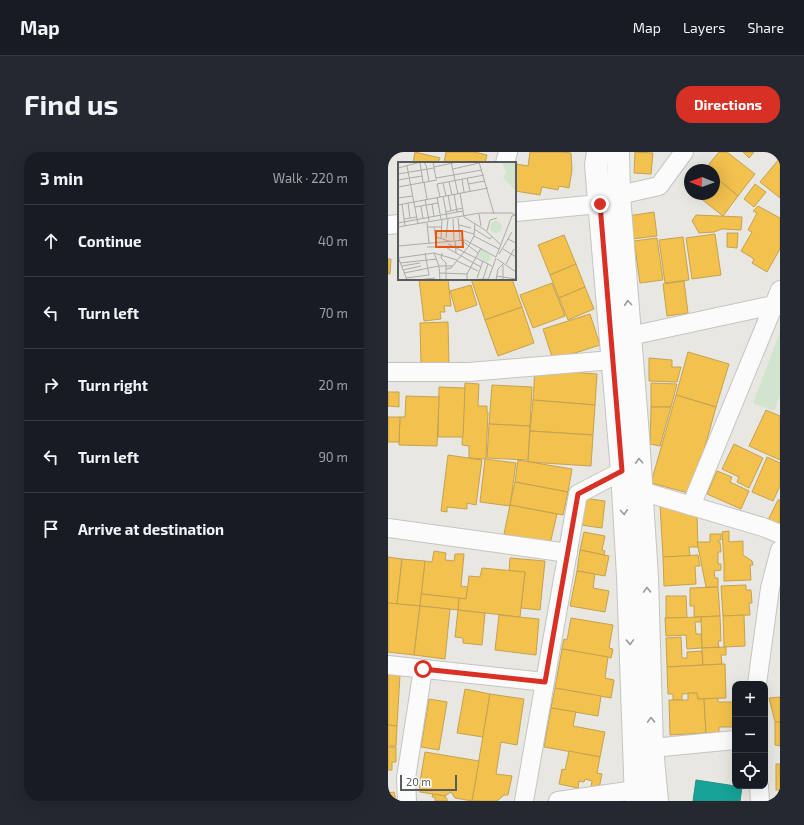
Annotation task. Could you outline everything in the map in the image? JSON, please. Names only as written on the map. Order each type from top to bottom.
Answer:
[{"type":"street","points":[[505,162],[508,152]]},
{"type":"street","points":[[558,801],[636,795],[628,576],[622,471],[596,165],[598,152]]},
{"type":"street","points":[[618,152],[619,195],[647,578],[652,748],[657,801]]},
{"type":"street","points":[[619,195],[659,186],[684,152]]},
{"type":"street","points":[[516,212],[600,204]]},
{"type":"street","points":[[388,225],[398,224]]},
{"type":"street","points":[[630,336],[778,300]]},
{"type":"street","points":[[690,506],[778,300]]},
{"type":"street","points":[[388,372],[469,372],[612,360]]},
{"type":"street","points":[[524,801],[578,494],[622,471]]},
{"type":"street","points":[[641,491],[763,527],[780,534]]},
{"type":"street","points":[[388,528],[568,553]]},
{"type":"street","points":[[757,681],[770,588],[780,550]]},
{"type":"street","points":[[388,665],[545,682]]},
{"type":"street","points":[[407,801],[406,778],[423,669]]},
{"type":"street","points":[[652,748],[732,740]]},
{"type":"street","points":[[759,789],[760,801]]},
{"type":"green space","points":[[780,332],[780,395],[774,411],[753,403]]},
{"type":"building: Homes","points":[[415,152],[440,158],[438,162],[413,162]]},
{"type":"building: Homes","points":[[446,152],[474,152],[487,155],[485,162],[444,162]]},
{"type":"building: Homes","points":[[530,152],[571,153],[572,170],[569,188],[559,186],[558,190],[542,187],[540,195],[516,191],[516,164],[528,166]]},
{"type":"building: Homes","points":[[635,152],[653,153],[651,174],[634,173]]},
{"type":"building: Homes","points":[[719,152],[727,152],[755,174],[738,196],[720,181],[720,164],[709,164]]},
{"type":"building: Homes","points":[[743,152],[754,152],[749,158]]},
{"type":"building: Homes","points":[[779,159],[780,161],[780,198],[760,182]]},
{"type":"building: Homes","points":[[720,181],[738,196],[723,216],[703,200],[720,200]]},
{"type":"building: Homes","points":[[755,184],[766,192],[754,207],[744,199]]},
{"type":"building: Homes","points":[[758,206],[780,218],[780,249],[767,272],[752,263],[754,259],[741,251],[752,232],[748,230],[757,213],[753,211]]},
{"type":"building: Homes","points":[[654,212],[657,236],[632,239],[628,216]]},
{"type":"building: Homes","points":[[696,215],[742,217],[741,230],[722,229],[714,232],[699,233],[692,221]]},
{"type":"building: Homes","points":[[727,233],[738,233],[737,248],[727,247]]},
{"type":"building: Homes","points":[[715,234],[721,275],[692,279],[686,238]]},
{"type":"building: Homes","points":[[564,235],[576,264],[550,275],[538,245]]},
{"type":"building: Homes","points":[[683,237],[689,280],[665,283],[659,240]]},
{"type":"building: Homes","points":[[657,238],[663,280],[640,283],[634,241]]},
{"type":"building: Homes","points":[[388,259],[391,259],[390,274],[388,274]]},
{"type":"building: Homes","points":[[576,264],[585,287],[559,298],[550,275]]},
{"type":"building: Homes","points":[[419,280],[448,280],[451,306],[444,306],[445,312],[440,312],[441,319],[424,321]]},
{"type":"building: Homes","points":[[471,280],[512,280],[522,307],[485,320]]},
{"type":"building: Homes","points":[[684,281],[688,313],[667,316],[663,284]]},
{"type":"building: Homes","points":[[552,283],[565,316],[533,328],[520,295]]},
{"type":"building: Homes","points":[[471,285],[477,305],[456,312],[450,291]]},
{"type":"building: Homes","points":[[585,287],[594,309],[568,320],[559,298]]},
{"type":"building: Homes","points":[[522,307],[534,343],[498,356],[485,320]]},
{"type":"building: Homes","points":[[590,314],[600,345],[553,360],[543,329]]},
{"type":"building: Homes","points":[[448,322],[449,365],[421,365],[420,323]]},
{"type":"building: Homes","points":[[688,352],[729,364],[716,407],[676,395]]},
{"type":"building: Homes","points":[[649,358],[672,360],[672,367],[681,367],[677,382],[649,381]]},
{"type":"building: Homes","points":[[535,369],[597,374],[595,405],[533,400]]},
{"type":"building: Homes","points":[[465,383],[479,384],[478,406],[487,406],[486,459],[469,458],[469,446],[462,445]]},
{"type":"building: Homes","points":[[651,383],[677,384],[671,407],[651,407]]},
{"type":"building: Homes","points":[[492,385],[532,387],[530,426],[489,424]]},
{"type":"building: Homes","points":[[439,387],[465,388],[463,437],[438,437]]},
{"type":"building: Homes","points":[[388,392],[399,392],[399,407],[388,406]]},
{"type":"building: Homes","points":[[676,395],[716,407],[692,494],[651,483]]},
{"type":"building: Homes","points":[[406,396],[439,397],[437,446],[399,445],[400,417],[405,417]]},
{"type":"building: Homes","points":[[533,400],[595,405],[593,435],[530,431]]},
{"type":"building: Homes","points":[[651,407],[671,407],[660,446],[650,444]]},
{"type":"building: Homes","points":[[766,410],[780,416],[780,460],[749,446]]},
{"type":"building: Homes","points":[[388,417],[400,417],[399,442],[388,442]]},
{"type":"building: Homes","points":[[489,424],[530,426],[528,460],[487,458]]},
{"type":"building: Homes","points":[[530,431],[593,435],[591,466],[528,462]]},
{"type":"building: Homes","points":[[734,444],[763,458],[749,488],[737,482],[739,477],[722,469]]},
{"type":"building: Homes","points":[[448,455],[482,460],[476,505],[467,503],[467,509],[447,507],[447,512],[441,511]]},
{"type":"building: Homes","points":[[767,457],[780,463],[780,486],[773,501],[752,492]]},
{"type":"building: Homes","points":[[485,459],[516,463],[510,506],[480,502]]},
{"type":"building: Homes","points":[[518,460],[572,469],[568,492],[515,482]]},
{"type":"building: Homes","points":[[717,471],[732,477],[730,482],[749,491],[741,509],[707,494]]},
{"type":"building: Homes","points":[[515,482],[568,492],[563,515],[510,505]]},
{"type":"building: Homes","points":[[584,498],[605,501],[602,528],[581,525]]},
{"type":"building: Homes","points":[[778,500],[780,500],[780,528],[767,522]]},
{"type":"building: Homes","points":[[510,505],[557,514],[550,544],[504,534]]},
{"type":"building: Homes","points":[[660,505],[697,517],[698,547],[689,547],[690,556],[663,557]]},
{"type":"building: Homes","points":[[729,531],[729,542],[743,541],[743,555],[752,561],[753,565],[750,565],[751,580],[724,581],[722,532]]},
{"type":"building: Homes","points":[[584,532],[605,536],[602,550],[605,551],[604,555],[580,550]]},
{"type":"building: Homes","points":[[710,534],[721,534],[721,540],[718,540],[718,542],[720,542],[721,552],[718,552],[718,564],[721,564],[721,570],[714,571],[715,578],[718,578],[718,587],[706,587],[697,542],[710,542]]},
{"type":"building: Homes","points":[[580,550],[609,556],[605,576],[577,571]]},
{"type":"building: Homes","points":[[434,551],[446,553],[445,560],[454,561],[455,554],[464,554],[461,586],[468,587],[466,599],[421,594],[425,561],[432,562]]},
{"type":"building: Homes","points":[[698,555],[700,566],[695,566],[696,584],[664,586],[663,557]]},
{"type":"building: Homes","points":[[388,557],[402,559],[397,604],[388,603]]},
{"type":"building: Homes","points":[[510,558],[545,561],[540,610],[521,608],[525,572],[509,571]]},
{"type":"building: Homes","points":[[402,559],[425,561],[420,606],[397,604]]},
{"type":"building: Homes","points":[[482,568],[525,572],[520,617],[458,610],[459,598],[466,599],[469,576],[480,577]]},
{"type":"building: Homes","points":[[577,571],[595,574],[593,588],[609,591],[605,612],[570,606]]},
{"type":"building: Homes","points":[[746,585],[746,590],[751,590],[752,603],[749,603],[750,615],[723,616],[721,586]]},
{"type":"building: Homes","points":[[718,587],[720,616],[694,617],[694,606],[690,606],[690,588]]},
{"type":"building: Homes","points":[[421,594],[459,598],[458,610],[420,606]]},
{"type":"building: Homes","points":[[666,596],[686,596],[687,618],[666,618]]},
{"type":"building: Homes","points":[[388,603],[420,606],[414,655],[388,652]]},
{"type":"building: Homes","points":[[420,606],[450,609],[445,659],[414,655]]},
{"type":"building: Homes","points":[[458,610],[485,613],[482,645],[463,643],[463,638],[455,637]]},
{"type":"building: Homes","points":[[499,615],[539,619],[536,655],[495,650]]},
{"type":"building: Homes","points":[[744,615],[745,646],[724,647],[723,616]]},
{"type":"building: Homes","points":[[720,616],[721,641],[718,641],[719,647],[702,648],[701,617]]},
{"type":"building: Homes","points":[[701,617],[701,622],[695,622],[696,634],[701,634],[702,648],[687,649],[686,635],[666,636],[665,618]]},
{"type":"building: Homes","points":[[571,618],[613,625],[609,648],[613,649],[611,658],[562,649],[564,639],[567,640]]},
{"type":"building: Homes","points":[[681,637],[682,658],[687,658],[687,652],[702,651],[703,665],[667,667],[666,638]]},
{"type":"building: Homes","points":[[726,647],[726,655],[721,655],[722,664],[703,665],[702,648]]},
{"type":"building: Homes","points":[[562,649],[608,657],[605,678],[614,680],[611,698],[555,688]]},
{"type":"building: Homes","points":[[725,664],[726,698],[698,699],[697,693],[682,694],[682,700],[673,700],[673,694],[668,694],[667,667]]},
{"type":"building: Homes","points":[[388,674],[400,675],[397,726],[388,725]]},
{"type":"building: Homes","points":[[555,688],[601,696],[598,716],[551,708]]},
{"type":"building: Homes","points":[[465,689],[490,694],[483,737],[457,733]]},
{"type":"building: Homes","points":[[688,693],[697,693],[698,699],[704,699],[706,733],[670,735],[669,700],[688,700]]},
{"type":"building: Homes","points":[[490,694],[524,699],[517,745],[501,742],[496,774],[512,776],[508,795],[504,795],[497,801],[472,801]]},
{"type":"building: Homes","points":[[780,697],[780,722],[775,722],[769,698]]},
{"type":"building: Homes","points":[[718,698],[718,702],[732,702],[732,727],[719,727],[719,733],[706,733],[704,699]]},
{"type":"building: Homes","points":[[429,699],[447,702],[439,750],[421,747]]},
{"type":"building: Homes","points":[[551,708],[576,712],[573,726],[605,732],[600,757],[544,747]]},
{"type":"building: Homes","points":[[775,722],[780,722],[780,746],[775,745]]},
{"type":"building: Homes","points":[[388,725],[397,726],[396,746],[388,746]]},
{"type":"building: Homes","points":[[388,747],[396,747],[396,762],[392,762],[392,770],[388,770]]},
{"type":"building: Homes","points":[[569,751],[600,757],[597,773],[602,774],[599,788],[591,787],[592,781],[585,779],[584,782],[579,781],[578,788],[559,784],[562,769],[565,770]]},
{"type":"building: Homes","points":[[425,752],[479,761],[472,801],[455,798],[451,792],[445,796],[420,792],[419,787]]},
{"type":"building: Homes","points":[[776,764],[780,764],[780,790],[776,790]]},
{"type":"building: Homes","points":[[394,792],[396,801],[388,801],[388,793]]},
{"type":"building: Homes","points":[[433,794],[445,796],[448,801],[435,801],[435,797],[432,797]]},
{"type":"building: Public","points":[[696,780],[732,785],[732,789],[742,789],[740,801],[693,801]]},
{"type":"route","points":[[423,669],[545,682],[578,494],[622,471],[609,329],[600,204]]}]
